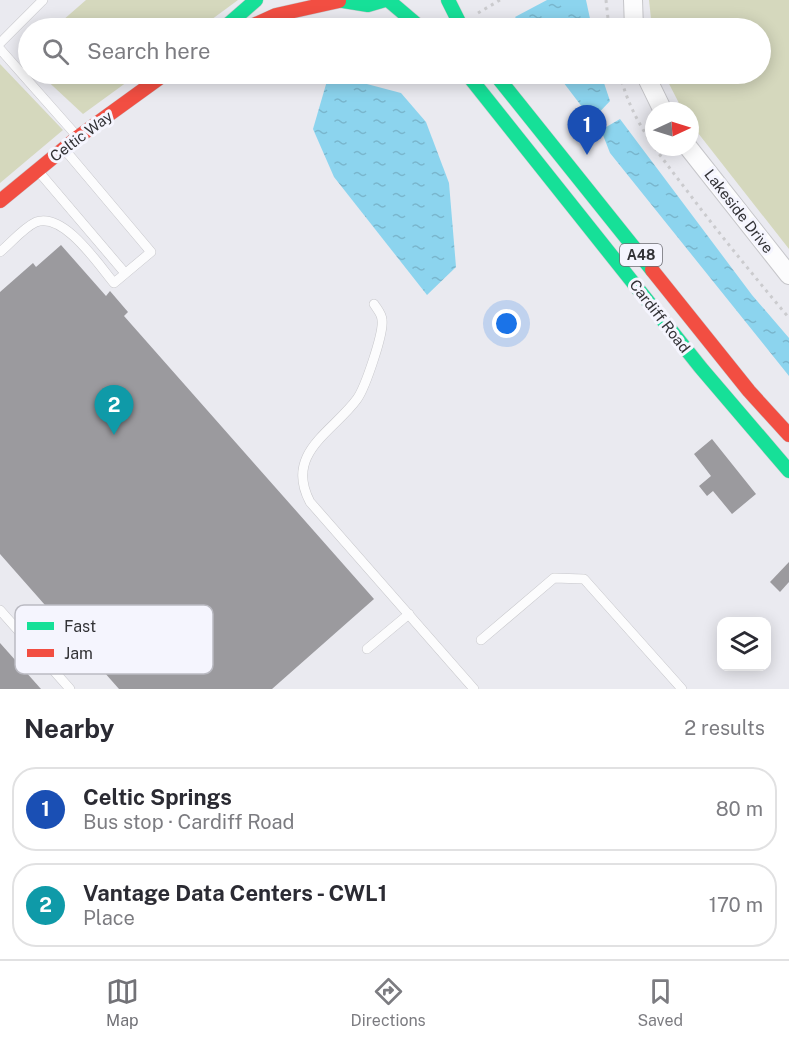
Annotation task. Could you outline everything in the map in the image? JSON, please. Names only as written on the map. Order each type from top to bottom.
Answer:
[{"type":"main road","points":[[235,18],[255,0]]},
{"type":"main road","points":[[269,18],[338,1],[368,5],[387,0],[409,18]]},
{"type":"main road","points":[[448,0],[457,18]]},
{"type":"main road","name":"Celtic Way","points":[[0,201],[78,137],[151,84]]},
{"type":"main road","name":"Cardiff Road","points":[[475,84],[701,368],[789,471]]},
{"type":"main road","name":"Cardiff Road","points":[[503,84],[749,391],[789,435]]},
{"type":"street","points":[[633,0],[634,18]]},
{"type":"street","points":[[650,84],[659,102]]},
{"type":"street","name":"Lakeside Drive","points":[[695,156],[789,275]]},
{"type":"lane","points":[[26,18],[44,0]]},
{"type":"lane","points":[[0,43],[18,25]]},
{"type":"lane","points":[[0,49],[18,69]]},
{"type":"lane","points":[[31,84],[78,137]]},
{"type":"lane","points":[[0,252],[32,225],[52,221],[62,226],[77,240],[114,283],[151,252],[64,148]]},
{"type":"lane","points":[[37,170],[125,273]]},
{"type":"lane","points":[[374,304],[381,315],[382,329],[360,394],[312,446],[305,462],[303,480],[310,502],[474,689]]},
{"type":"lane","points":[[481,640],[554,578],[584,579],[682,689]]},
{"type":"lane","points":[[0,610],[15,627]]},
{"type":"lane","points":[[367,650],[409,614]]},
{"type":"lane","points":[[57,674],[70,689]]},
{"type":"path","points":[[606,0],[608,18]]},
{"type":"path","points":[[622,84],[628,106],[642,132],[724,240],[789,318]]},
{"type":"green space","points":[[86,0],[238,0],[214,18],[65,18]]},
{"type":"green space","points":[[649,0],[789,0],[789,249],[699,134],[699,102],[678,102],[669,84],[771,84],[771,18],[651,18]]},
{"type":"green space","points":[[0,64],[63,130],[0,183]]},
{"type":"green space","points":[[51,84],[124,84],[83,114]]},
{"type":"water","points":[[547,0],[586,0],[590,18],[516,18]]},
{"type":"water","points":[[326,84],[367,84],[401,93],[426,122],[449,183],[456,267],[427,295],[334,177],[313,129]]},
{"type":"water","points":[[565,84],[604,84],[610,101],[592,120]]},
{"type":"water","points":[[620,119],[645,152],[645,156],[648,156],[752,295],[789,338],[789,376],[610,153],[601,130]]},
{"type":"building","points":[[61,245],[106,296],[110,291],[128,312],[124,316],[374,599],[272,689],[119,689],[106,674],[213,674],[213,605],[45,605],[0,554],[0,292],[33,263],[36,267]]},
{"type":"building","points":[[712,439],[756,494],[732,514],[713,491],[707,496],[699,486],[711,476],[694,454]]},
{"type":"building","points":[[789,562],[789,582],[780,592],[770,582]]},
{"type":"building","points":[[0,643],[15,660],[15,674],[28,674],[41,689],[0,689]]},
{"type":"traffic: fast","points":[[235,18],[256,0]]},
{"type":"traffic: fast","points":[[337,0],[368,5],[385,0]]},
{"type":"traffic: fast","points":[[388,0],[409,18]]},
{"type":"traffic: fast","points":[[448,0],[457,18]]},
{"type":"traffic: fast","points":[[475,84],[701,368],[789,471]]},
{"type":"traffic: fast","points":[[503,84],[652,270]]},
{"type":"traffic: jam","points":[[269,18],[339,1]]},
{"type":"traffic: jam","points":[[0,201],[78,137],[151,84]]},
{"type":"traffic: jam","points":[[652,270],[749,391],[789,435]]},
{"type":"place","name":"Celtic Springs","points":[[587,155]]},
{"type":"place","name":"Vantage Data Centers - CWL1","points":[[114,435]]}]
